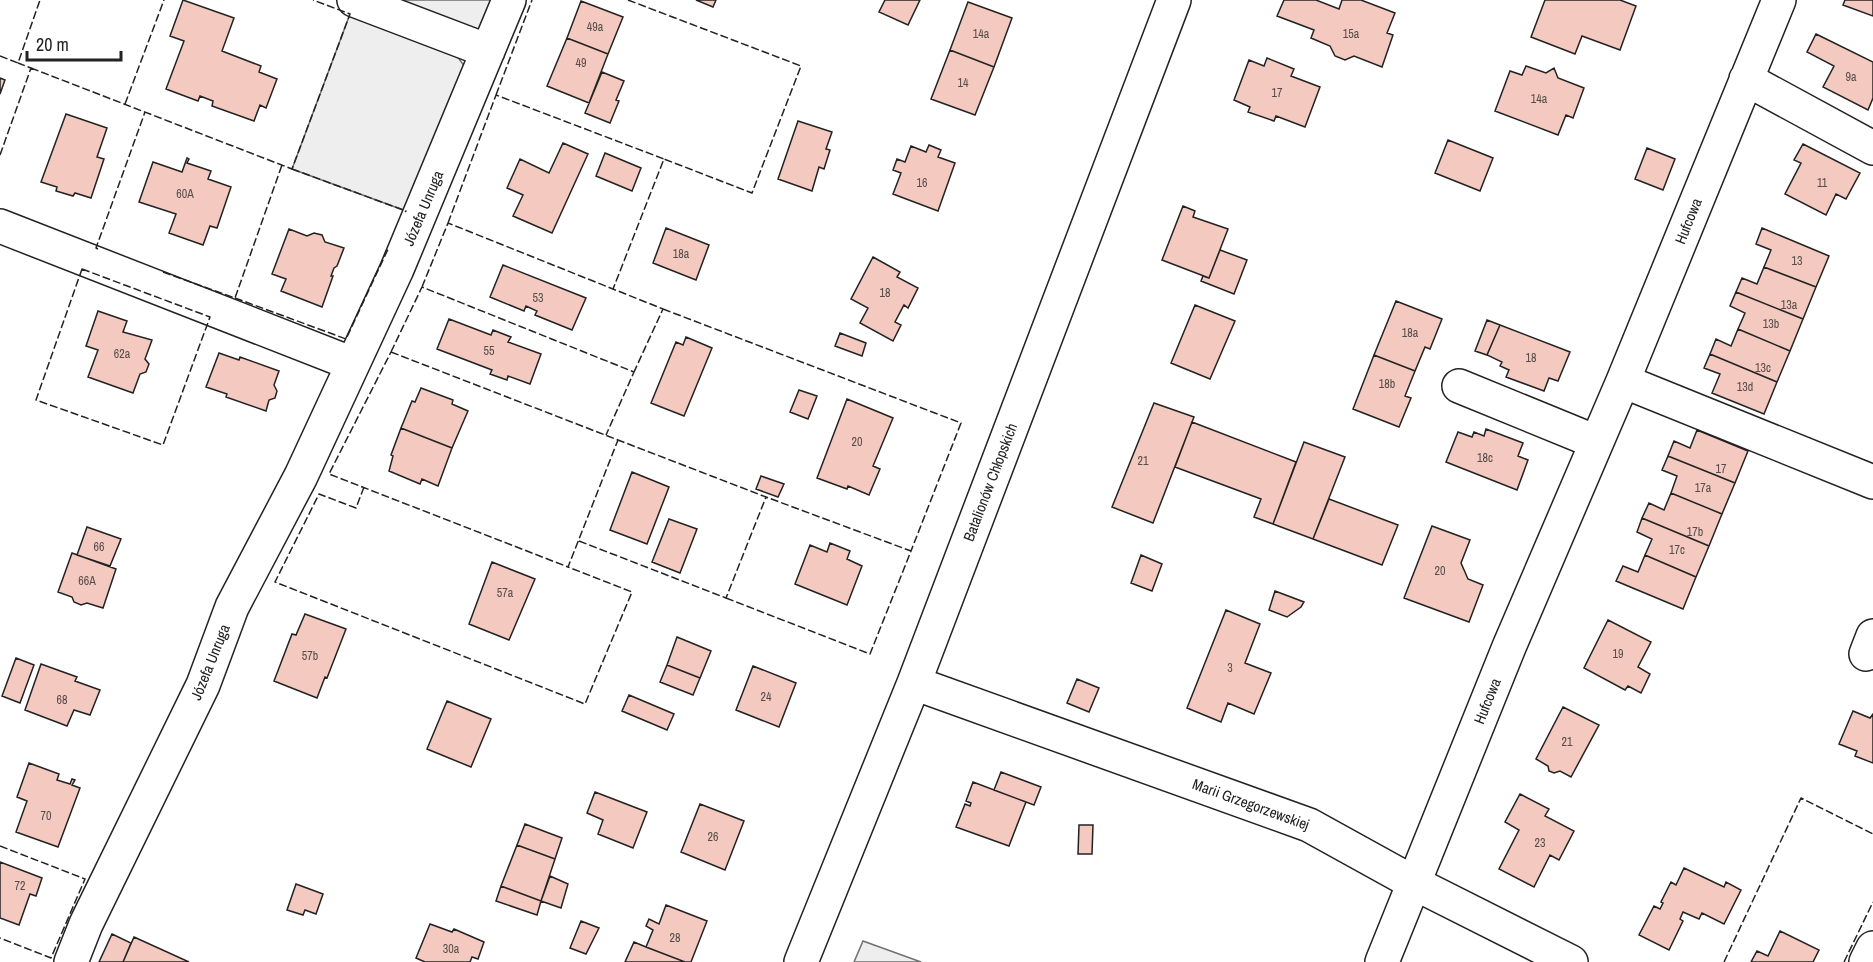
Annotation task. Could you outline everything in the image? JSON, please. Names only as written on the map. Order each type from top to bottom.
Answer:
[{"type":"street","points":[[354,0],[488,51]]},
{"type":"street","name":"Józefa Unruga","points":[[71,962],[86,924],[202,685],[232,607],[301,476],[397,269],[509,0]]},
{"type":"street","name":"Batalionów Chłopskich","points":[[801,962],[914,683],[1174,0]]},
{"type":"street","name":"Hufcowa","points":[[1382,962],[1509,647],[1623,381],[1779,0]]},
{"type":"street","points":[[1746,79],[1873,148]]},
{"type":"street","points":[[0,225],[353,364]]},
{"type":"street","points":[[1623,381],[1873,482]]},
{"type":"street","points":[[1459,386],[1596,442]]},
{"type":"street","name":"Marii Grzegorzewskiej","points":[[914,683],[1309,825],[1414,883],[1571,962]]},
{"type":"street","points":[[1866,962],[1873,948]]},
{"type":"shaded area","points":[[388,0],[491,0],[477,33]]},
{"type":"shaded area","points":[[350,14],[457,56],[468,71],[406,211],[292,169]]},
{"type":"shaded area","points":[[863,941],[921,962],[854,962]]},
{"type":"building","points":[[183,0],[234,18],[222,51],[261,66],[259,72],[277,79],[266,108],[260,105],[254,121],[212,106],[213,101],[200,96],[198,101],[166,89],[184,41],[170,36]]},
{"type":"building","points":[[696,0],[716,0],[713,7]]},
{"type":"building","points":[[885,0],[920,0],[908,25],[879,12]]},
{"type":"building","points":[[1284,0],[1316,0],[1339,9],[1342,0],[1361,0],[1395,13],[1387,33],[1393,35],[1382,67],[1354,56],[1345,60],[1335,56],[1330,46],[1311,38],[1314,30],[1277,16]]},
{"type":"building","points":[[1545,0],[1620,0],[1636,6],[1620,50],[1582,36],[1575,54],[1531,37]]},
{"type":"building","points":[[1845,0],[1873,0],[1873,16],[1843,5]]},
{"type":"building","points":[[581,1],[623,17],[608,54],[567,38]]},
{"type":"building","points":[[968,2],[1012,18],[994,67],[950,50]]},
{"type":"building","points":[[1816,34],[1873,62],[1873,98],[1868,110],[1823,87],[1834,66],[1807,52]]},
{"type":"building","points":[[567,38],[608,54],[589,103],[547,86]]},
{"type":"building","points":[[950,50],[994,67],[975,115],[931,99]]},
{"type":"building","points":[[1267,58],[1294,69],[1291,76],[1320,87],[1305,127],[1276,116],[1274,121],[1248,112],[1250,107],[1234,100],[1249,60],[1264,66]]},
{"type":"building","points":[[1526,66],[1546,73],[1554,68],[1558,78],[1584,88],[1573,118],[1566,115],[1558,135],[1495,111],[1510,71],[1522,75]]},
{"type":"building","points":[[602,72],[624,81],[610,123],[585,113]]},
{"type":"building","points":[[0,78],[5,80],[0,94]]},
{"type":"building","points":[[66,114],[107,128],[97,157],[104,159],[91,198],[56,191],[57,187],[41,182]]},
{"type":"building","points":[[798,121],[832,132],[826,149],[830,150],[824,169],[819,167],[812,191],[778,179]]},
{"type":"building","points":[[1448,140],[1493,158],[1480,191],[1435,173]]},
{"type":"building","points":[[563,143],[588,154],[552,233],[513,216],[523,195],[507,188],[520,159],[549,173]]},
{"type":"building","points":[[1803,144],[1860,173],[1846,199],[1836,194],[1826,215],[1785,194],[1801,163],[1794,160]]},
{"type":"building","points":[[929,145],[941,150],[938,157],[955,163],[938,211],[893,194],[901,173],[893,170],[897,159],[905,162],[911,146],[926,152]]},
{"type":"building","points":[[1647,148],[1675,159],[1663,190],[1635,179]]},
{"type":"building","points":[[605,153],[641,168],[632,191],[596,176]]},
{"type":"building","points":[[187,158],[189,159],[187,163],[211,171],[208,179],[231,187],[217,228],[210,226],[203,245],[169,233],[176,214],[139,202],[153,162],[182,172]]},
{"type":"building","points":[[1183,206],[1195,211],[1193,217],[1228,229],[1209,278],[1162,260]]},
{"type":"building","points":[[666,228],[709,245],[696,280],[653,263]]},
{"type":"building","points":[[1762,228],[1829,256],[1816,287],[1764,267],[1771,250],[1756,244]]},
{"type":"building","points":[[289,229],[307,236],[314,233],[322,235],[325,242],[344,248],[331,276],[333,276],[322,307],[281,291],[286,279],[272,274]]},
{"type":"building","points":[[1220,250],[1247,260],[1234,294],[1201,281],[1203,276],[1209,278]]},
{"type":"building","points":[[873,257],[900,272],[897,277],[918,288],[908,308],[904,305],[895,322],[901,325],[893,341],[860,323],[868,308],[851,299]]},
{"type":"building","points":[[503,265],[586,298],[572,330],[535,315],[537,311],[526,306],[524,311],[490,297]]},
{"type":"building","points":[[1764,267],[1816,287],[1803,319],[1736,292],[1742,278],[1757,284]]},
{"type":"building","points":[[1736,292],[1803,319],[1790,351],[1738,329],[1745,313],[1730,306]]},
{"type":"building","points":[[1396,301],[1442,319],[1430,349],[1425,347],[1415,371],[1374,355]]},
{"type":"building","points":[[1195,305],[1235,321],[1210,379],[1171,363]]},
{"type":"building","points":[[98,311],[127,321],[123,332],[152,340],[145,359],[149,364],[146,372],[140,374],[133,393],[88,377],[98,350],[86,346]]},
{"type":"building","points":[[449,319],[491,335],[493,330],[511,337],[508,342],[541,354],[530,384],[508,376],[507,380],[490,374],[492,370],[437,349]]},
{"type":"building","points":[[1487,320],[1500,325],[1487,355],[1475,351]]},
{"type":"building","points":[[1500,325],[1570,352],[1558,381],[1549,378],[1544,391],[1506,377],[1509,370],[1500,366],[1502,362],[1487,355]]},
{"type":"building","points":[[1738,329],[1790,351],[1777,382],[1710,354],[1716,339],[1731,346]]},
{"type":"building","points":[[840,333],[866,343],[862,356],[835,346]]},
{"type":"building","points":[[686,337],[712,348],[684,416],[651,403],[676,342],[683,345]]},
{"type":"building","points":[[219,353],[239,360],[240,357],[279,371],[274,385],[277,391],[275,398],[269,400],[266,411],[226,397],[227,394],[206,387]]},
{"type":"building","points":[[1710,354],[1777,382],[1764,414],[1712,393],[1720,374],[1704,368]]},
{"type":"building","points":[[1374,355],[1415,371],[1405,396],[1411,398],[1399,427],[1353,409]]},
{"type":"building","points":[[421,388],[453,400],[452,404],[468,411],[452,448],[401,428],[412,401],[415,402]]},
{"type":"building","points":[[799,390],[817,396],[808,419],[790,412]]},
{"type":"building","points":[[847,399],[893,418],[873,466],[880,469],[869,495],[848,486],[847,489],[817,478]]},
{"type":"building","points":[[1154,403],[1194,417],[1153,523],[1112,507]]},
{"type":"building","points":[[1192,422],[1296,462],[1273,524],[1254,517],[1261,499],[1175,467]]},
{"type":"building","points":[[401,428],[452,448],[438,486],[422,479],[420,484],[389,471],[393,456],[391,455]]},
{"type":"building","points":[[1486,429],[1523,443],[1518,456],[1528,460],[1517,490],[1446,462],[1458,432],[1472,437],[1474,432],[1484,436]]},
{"type":"building","points":[[1697,430],[1748,451],[1735,483],[1668,456],[1674,441],[1690,448]]},
{"type":"building","points":[[1304,442],[1345,457],[1313,539],[1273,524]]},
{"type":"building","points":[[1668,456],[1735,483],[1722,514],[1671,493],[1677,476],[1662,470]]},
{"type":"building","points":[[632,472],[669,487],[647,544],[610,530]]},
{"type":"building","points":[[761,476],[784,484],[778,497],[756,489]]},
{"type":"building","points":[[1671,493],[1722,514],[1709,546],[1642,518],[1649,503],[1664,510]]},
{"type":"building","points":[[1329,499],[1398,525],[1382,565],[1313,539]]},
{"type":"building","points":[[1642,518],[1709,546],[1696,577],[1645,555],[1652,539],[1637,532]]},
{"type":"building","points":[[669,519],[697,529],[680,573],[652,562]]},
{"type":"building","points":[[1432,526],[1470,540],[1461,563],[1468,579],[1483,585],[1469,622],[1404,598]]},
{"type":"building","points":[[87,527],[121,539],[110,566],[77,555]]},
{"type":"building","points":[[830,543],[850,551],[847,559],[862,566],[847,605],[795,584],[810,545],[827,552]]},
{"type":"building","points":[[72,553],[116,569],[103,608],[87,603],[81,605],[74,602],[72,597],[58,592]]},
{"type":"building","points":[[1141,555],[1162,564],[1152,591],[1131,583]]},
{"type":"building","points":[[1645,555],[1696,577],[1683,609],[1616,581],[1623,566],[1638,572]]},
{"type":"building","points":[[492,562],[535,579],[509,640],[469,624]]},
{"type":"building","points":[[1275,591],[1304,602],[1287,617],[1269,610]]},
{"type":"building","points":[[1226,610],[1260,624],[1245,663],[1271,673],[1254,714],[1228,703],[1221,722],[1187,708]]},
{"type":"building","points":[[305,614],[346,629],[317,698],[274,681],[292,634],[296,635]]},
{"type":"building","points":[[1608,620],[1651,642],[1638,667],[1650,674],[1641,693],[1628,686],[1625,690],[1584,668]]},
{"type":"building","points":[[677,637],[711,651],[700,678],[667,665]]},
{"type":"building","points":[[16,658],[34,665],[20,703],[2,696]]},
{"type":"building","points":[[41,664],[77,677],[75,681],[100,690],[90,715],[74,710],[67,726],[25,710]]},
{"type":"building","points":[[667,665],[700,678],[693,695],[660,682]]},
{"type":"building","points":[[753,666],[796,683],[779,727],[736,710]]},
{"type":"building","points":[[1077,679],[1099,688],[1089,712],[1067,703]]},
{"type":"building","points":[[629,695],[674,714],[667,730],[622,711]]},
{"type":"building","points":[[447,701],[491,719],[471,767],[427,749]]},
{"type":"building","points":[[1563,707],[1599,725],[1571,777],[1560,771],[1554,773],[1549,771],[1548,766],[1536,759]]},
{"type":"building","points":[[1853,711],[1870,718],[1873,714],[1873,763],[1855,756],[1857,751],[1839,744]]},
{"type":"building","points":[[29,763],[59,774],[57,780],[70,784],[72,779],[75,780],[72,785],[80,788],[58,847],[16,832],[27,801],[17,797]]},
{"type":"building","points":[[1001,772],[1041,787],[1034,805],[994,790]]},
{"type":"building","points":[[973,782],[1026,802],[1009,846],[956,827],[965,804],[970,806],[971,803],[966,801]]},
{"type":"building","points":[[595,792],[647,812],[633,848],[598,834],[603,820],[587,813]]},
{"type":"building","points":[[1520,794],[1549,809],[1545,816],[1574,831],[1559,860],[1550,855],[1534,887],[1499,869],[1519,830],[1505,822]]},
{"type":"building","points":[[700,804],[744,821],[725,870],[681,852]]},
{"type":"building","points":[[525,824],[562,838],[555,859],[517,845]]},
{"type":"building","points":[[1079,825],[1093,825],[1092,854],[1078,854]]},
{"type":"building","points":[[517,845],[555,859],[541,901],[501,886]]},
{"type":"building","points":[[0,862],[42,878],[36,896],[30,894],[19,925],[0,918]]},
{"type":"building","points":[[1684,868],[1724,887],[1726,882],[1741,890],[1724,924],[1702,913],[1699,919],[1683,912],[1680,919],[1683,921],[1669,950],[1639,935],[1654,906],[1660,909],[1671,882],[1676,885]]},
{"type":"building","points":[[550,876],[568,884],[561,908],[541,901]]},
{"type":"building","points":[[296,884],[323,894],[316,914],[305,910],[303,915],[287,910]]},
{"type":"building","points":[[501,886],[541,901],[537,915],[496,901]]},
{"type":"building","points":[[666,905],[707,921],[691,962],[685,962],[646,947],[653,930],[646,926],[649,919],[659,924]]},
{"type":"building","points":[[581,921],[599,928],[586,954],[570,948]]},
{"type":"building","points":[[430,924],[452,932],[454,929],[484,942],[478,959],[472,957],[470,962],[425,962],[416,958]]},
{"type":"building","points":[[1780,931],[1819,950],[1813,962],[1751,962],[1757,951],[1768,956]]},
{"type":"building","points":[[112,934],[131,943],[123,962],[99,962]]},
{"type":"building","points":[[134,937],[189,962],[123,962]]},
{"type":"building","points":[[634,942],[646,947],[685,962],[625,962]]},
{"type":"fence","points":[[0,56],[18,63],[40,0]]},
{"type":"fence","points":[[125,104],[164,0]]},
{"type":"fence","points":[[31,68],[292,169],[350,14],[313,0]]},
{"type":"fence","points":[[496,95],[532,0]]},
{"type":"fence","points":[[628,0],[801,66],[752,193],[664,159]]},
{"type":"fence","points":[[0,155],[31,68],[18,63]]},
{"type":"fence","points":[[448,223],[496,95],[664,159],[613,289]]},
{"type":"fence","points":[[98,249],[96,248],[145,112]]},
{"type":"fence","points":[[163,272],[235,298],[282,165]]},
{"type":"fence","points":[[292,169],[405,212]]},
{"type":"fence","points":[[422,287],[448,223],[663,309],[634,372]]},
{"type":"fence","points":[[235,298],[346,339],[389,247]]},
{"type":"fence","points":[[82,269],[210,317],[163,445],[36,400],[82,269]]},
{"type":"fence","points":[[391,352],[422,287],[634,372],[606,435]]},
{"type":"fence","points":[[663,309],[961,423],[911,551]]},
{"type":"fence","points":[[391,352],[618,440],[568,567],[329,474],[391,352]]},
{"type":"fence","points":[[579,541],[726,598],[766,497],[618,440]]},
{"type":"fence","points":[[364,487],[356,508],[319,494],[275,582],[585,704],[632,592],[568,567]]},
{"type":"fence","points":[[726,598],[870,654],[911,551],[766,497]]},
{"type":"fence","points":[[1724,962],[1801,798],[1873,834]]},
{"type":"fence","points":[[0,846],[85,879],[51,958],[0,938]]},
{"type":"fence","points":[[1844,962],[1873,902]]}]
